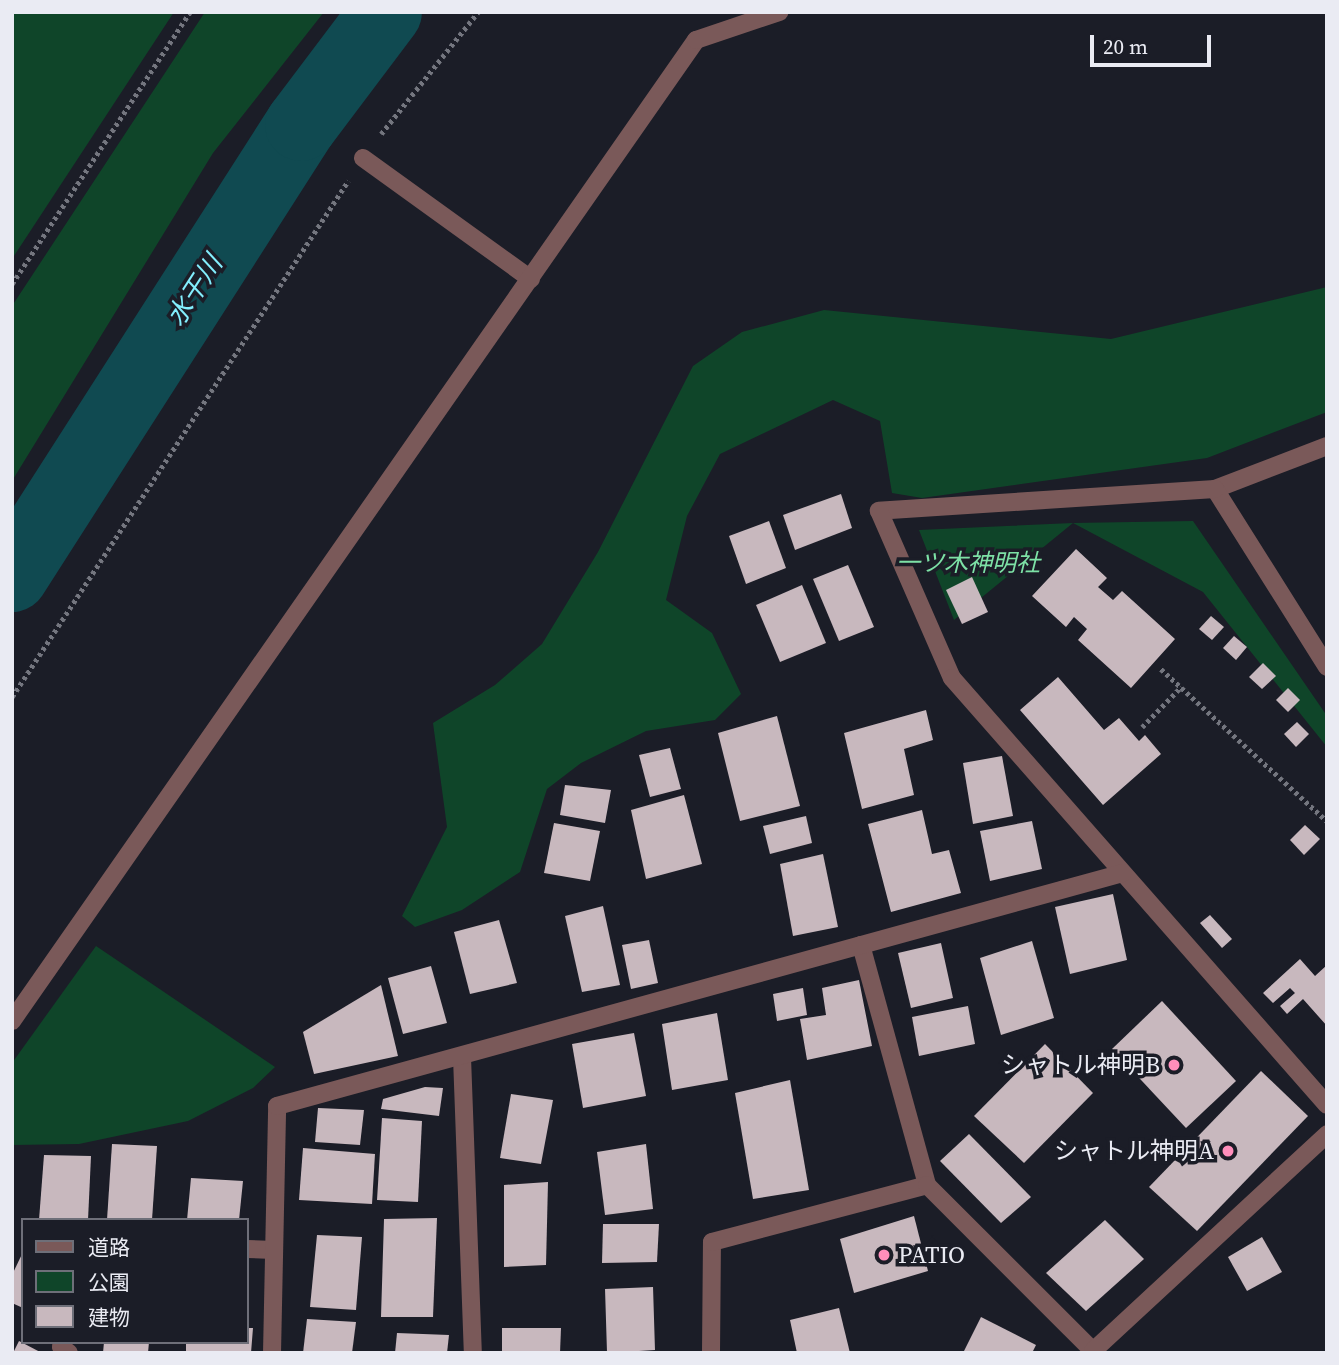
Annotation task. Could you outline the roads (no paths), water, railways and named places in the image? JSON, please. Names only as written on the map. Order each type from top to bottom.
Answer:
[{"type":"street","points":[[12,1021],[696,40],[779,12]]},
{"type":"street","points":[[363,158],[531,279]]},
{"type":"street","points":[[1327,446],[1215,489],[879,511],[952,678],[1327,1105]]},
{"type":"street","points":[[1215,489],[1327,667]]},
{"type":"street","points":[[272,1353],[277,1106],[463,1058],[1123,873]]},
{"type":"street","points":[[861,945],[927,1185],[1093,1352],[1327,1134]]},
{"type":"street","points":[[463,1058],[473,1353]]},
{"type":"street","points":[[711,1353],[712,1242],[927,1185]]},
{"type":"street","points":[[248,1249],[274,1250]]},
{"type":"waterway","name":"水干川","points":[[12,576],[301,125],[386,12]]},
{"type":"place","name":"シャトル神明B","points":[[1174,1065]]},
{"type":"place","name":"シャトル神明A","points":[[1228,1151]]},
{"type":"place","name":"PATIO","points":[[884,1255]]},
{"type":"park label","name":"一ツ木神明社","points":[[968,563]]}]
